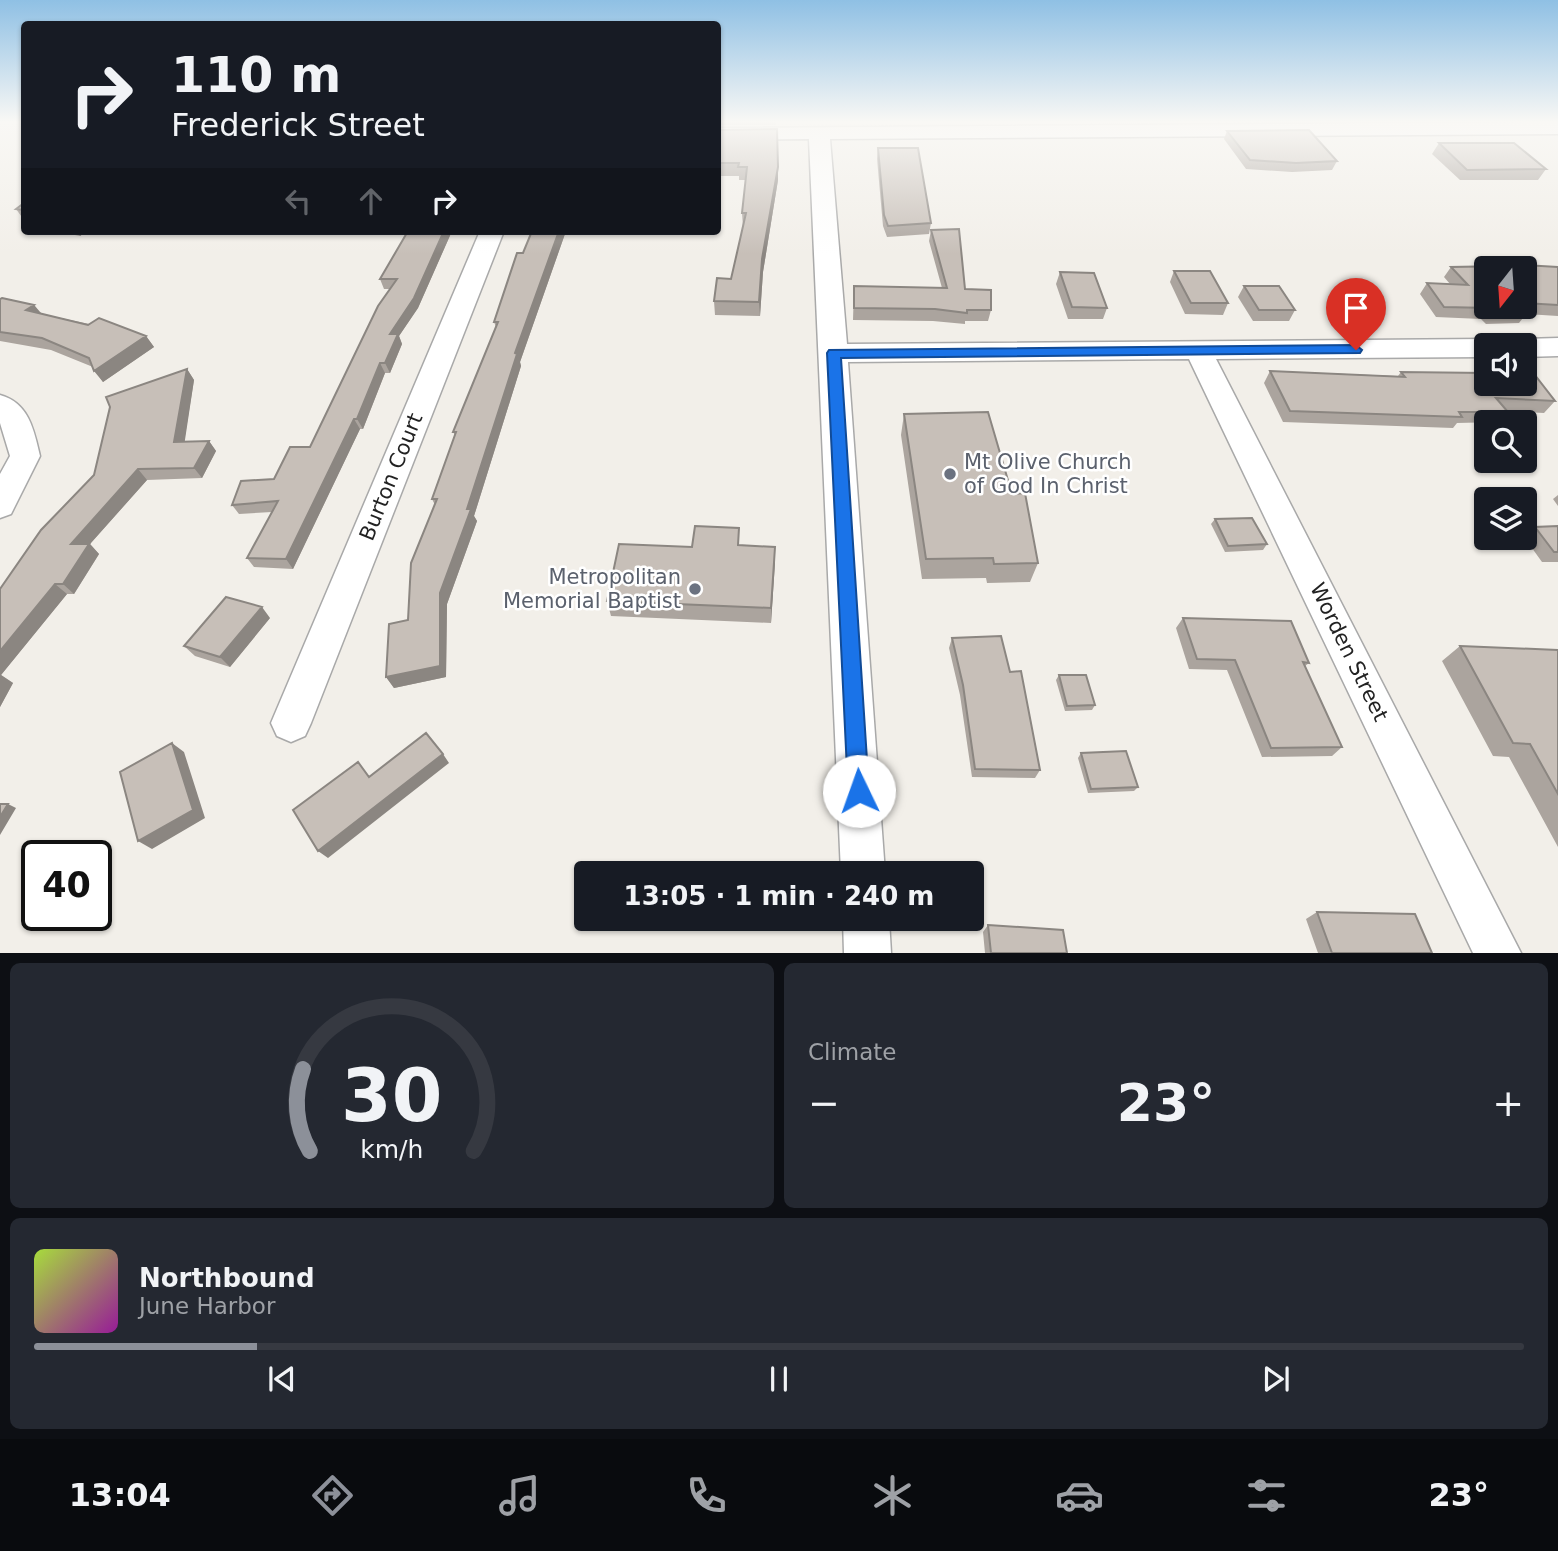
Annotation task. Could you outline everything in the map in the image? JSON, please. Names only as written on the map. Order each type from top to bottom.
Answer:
[{"type":"street","points":[[820,165],[834,353],[862,861]]},
{"type":"street","name":"Burton Court","points":[[291,723],[490,235]]},
{"type":"street","points":[[834,353],[1474,348]]},
{"type":"street","points":[[1540,348],[1558,368]]},
{"type":"street","name":"Worden Street","points":[[1199,352],[1498,953]]},
{"type":"street","points":[[0,405],[17,422],[25,456],[0,505]]},
{"type":"street","points":[[867,931],[868,953]]},
{"type":"building","points":[[778,165],[762,259],[759,302],[714,301],[717,278],[731,279],[746,213],[742,213],[747,167],[738,167]]},
{"type":"building","points":[[880,165],[921,165],[931,223],[888,226],[884,215]]},
{"type":"building","points":[[1462,165],[1542,165],[1546,169],[1467,170]]},
{"type":"building","points":[[959,229],[965,289],[991,290],[991,310],[967,310],[967,313],[935,309],[854,308],[854,286],[947,288],[931,230]]},
{"type":"building","points":[[406,235],[442,235],[414,298],[390,334],[398,334],[385,363],[380,363],[357,419],[354,419],[286,559],[247,558],[278,501],[232,505],[241,481],[274,479],[290,447],[310,447],[378,306],[397,279],[380,279]]},
{"type":"building","points":[[530,235],[558,235],[515,353],[517,354],[467,509],[471,509],[440,593],[440,666],[386,677],[389,624],[408,620],[411,563],[437,499],[432,499],[456,432],[453,432],[498,322],[494,322],[517,253],[523,253]]},
{"type":"building","points":[[1537,266],[1558,267],[1558,305],[1537,304]]},
{"type":"building","points":[[1451,267],[1474,267],[1474,308],[1444,307],[1427,283],[1468,285]]},
{"type":"building","points":[[1174,271],[1210,271],[1228,303],[1191,303]]},
{"type":"building","points":[[1060,272],[1094,273],[1107,308],[1072,307]]},
{"type":"building","points":[[1244,286],[1279,286],[1295,310],[1259,310]]},
{"type":"building","points":[[2,298],[34,305],[26,310],[88,325],[99,318],[146,336],[94,371],[89,358],[42,338],[0,332]]},
{"type":"building","points":[[187,369],[174,442],[209,441],[194,468],[138,469],[71,544],[89,544],[63,584],[55,584],[0,651],[0,589],[41,530],[94,475],[110,407],[106,397]]},
{"type":"building","points":[[1270,371],[1405,377],[1401,372],[1474,373],[1474,396],[1537,396],[1537,378],[1555,401],[1496,398],[1506,410],[1459,412],[1462,417],[1290,411]]},
{"type":"building","name":"Mt Olive Church of God In Christ","points":[[988,412],[1012,494],[1025,493],[1038,563],[994,564],[993,558],[926,559],[904,414]]},
{"type":"building","points":[[1252,518],[1267,544],[1228,546],[1215,519]]},
{"type":"building","name":"Metropolitan Memorial Baptist","points":[[695,526],[739,528],[738,545],[775,547],[771,608],[607,601],[619,544],[692,547]]},
{"type":"building","points":[[1558,526],[1558,552],[1554,552],[1537,527]]},
{"type":"building","points":[[226,597],[262,607],[220,657],[184,646]]},
{"type":"building","points":[[1183,618],[1291,621],[1309,663],[1303,662],[1342,747],[1271,748],[1235,660],[1197,659]]},
{"type":"building","points":[[1001,636],[1010,672],[1021,671],[1040,770],[975,769],[963,685],[952,638]]},
{"type":"building","points":[[1460,646],[1558,650],[1558,794],[1530,744],[1513,743]]},
{"type":"building","points":[[1059,675],[1086,675],[1095,705],[1067,706]]},
{"type":"building","points":[[426,733],[443,754],[318,851],[293,810],[358,762],[369,777]]},
{"type":"building","points":[[172,743],[193,810],[138,841],[120,772]]},
{"type":"building","points":[[1126,751],[1138,787],[1091,789],[1081,753]]},
{"type":"building","points":[[0,804],[8,804],[0,817]]},
{"type":"building","points":[[1317,912],[1415,914],[1432,953],[1332,953]]},
{"type":"building","points":[[988,925],[1063,930],[1067,953],[991,953]]},
{"type":"place","name":"Mt Olive Church of God In Christ","points":[[950,474]]},
{"type":"place","name":"Metropolitan Memorial Baptist","points":[[695,589]]},
{"type":"route","points":[[859,791],[834,353],[1356,350]]}]
